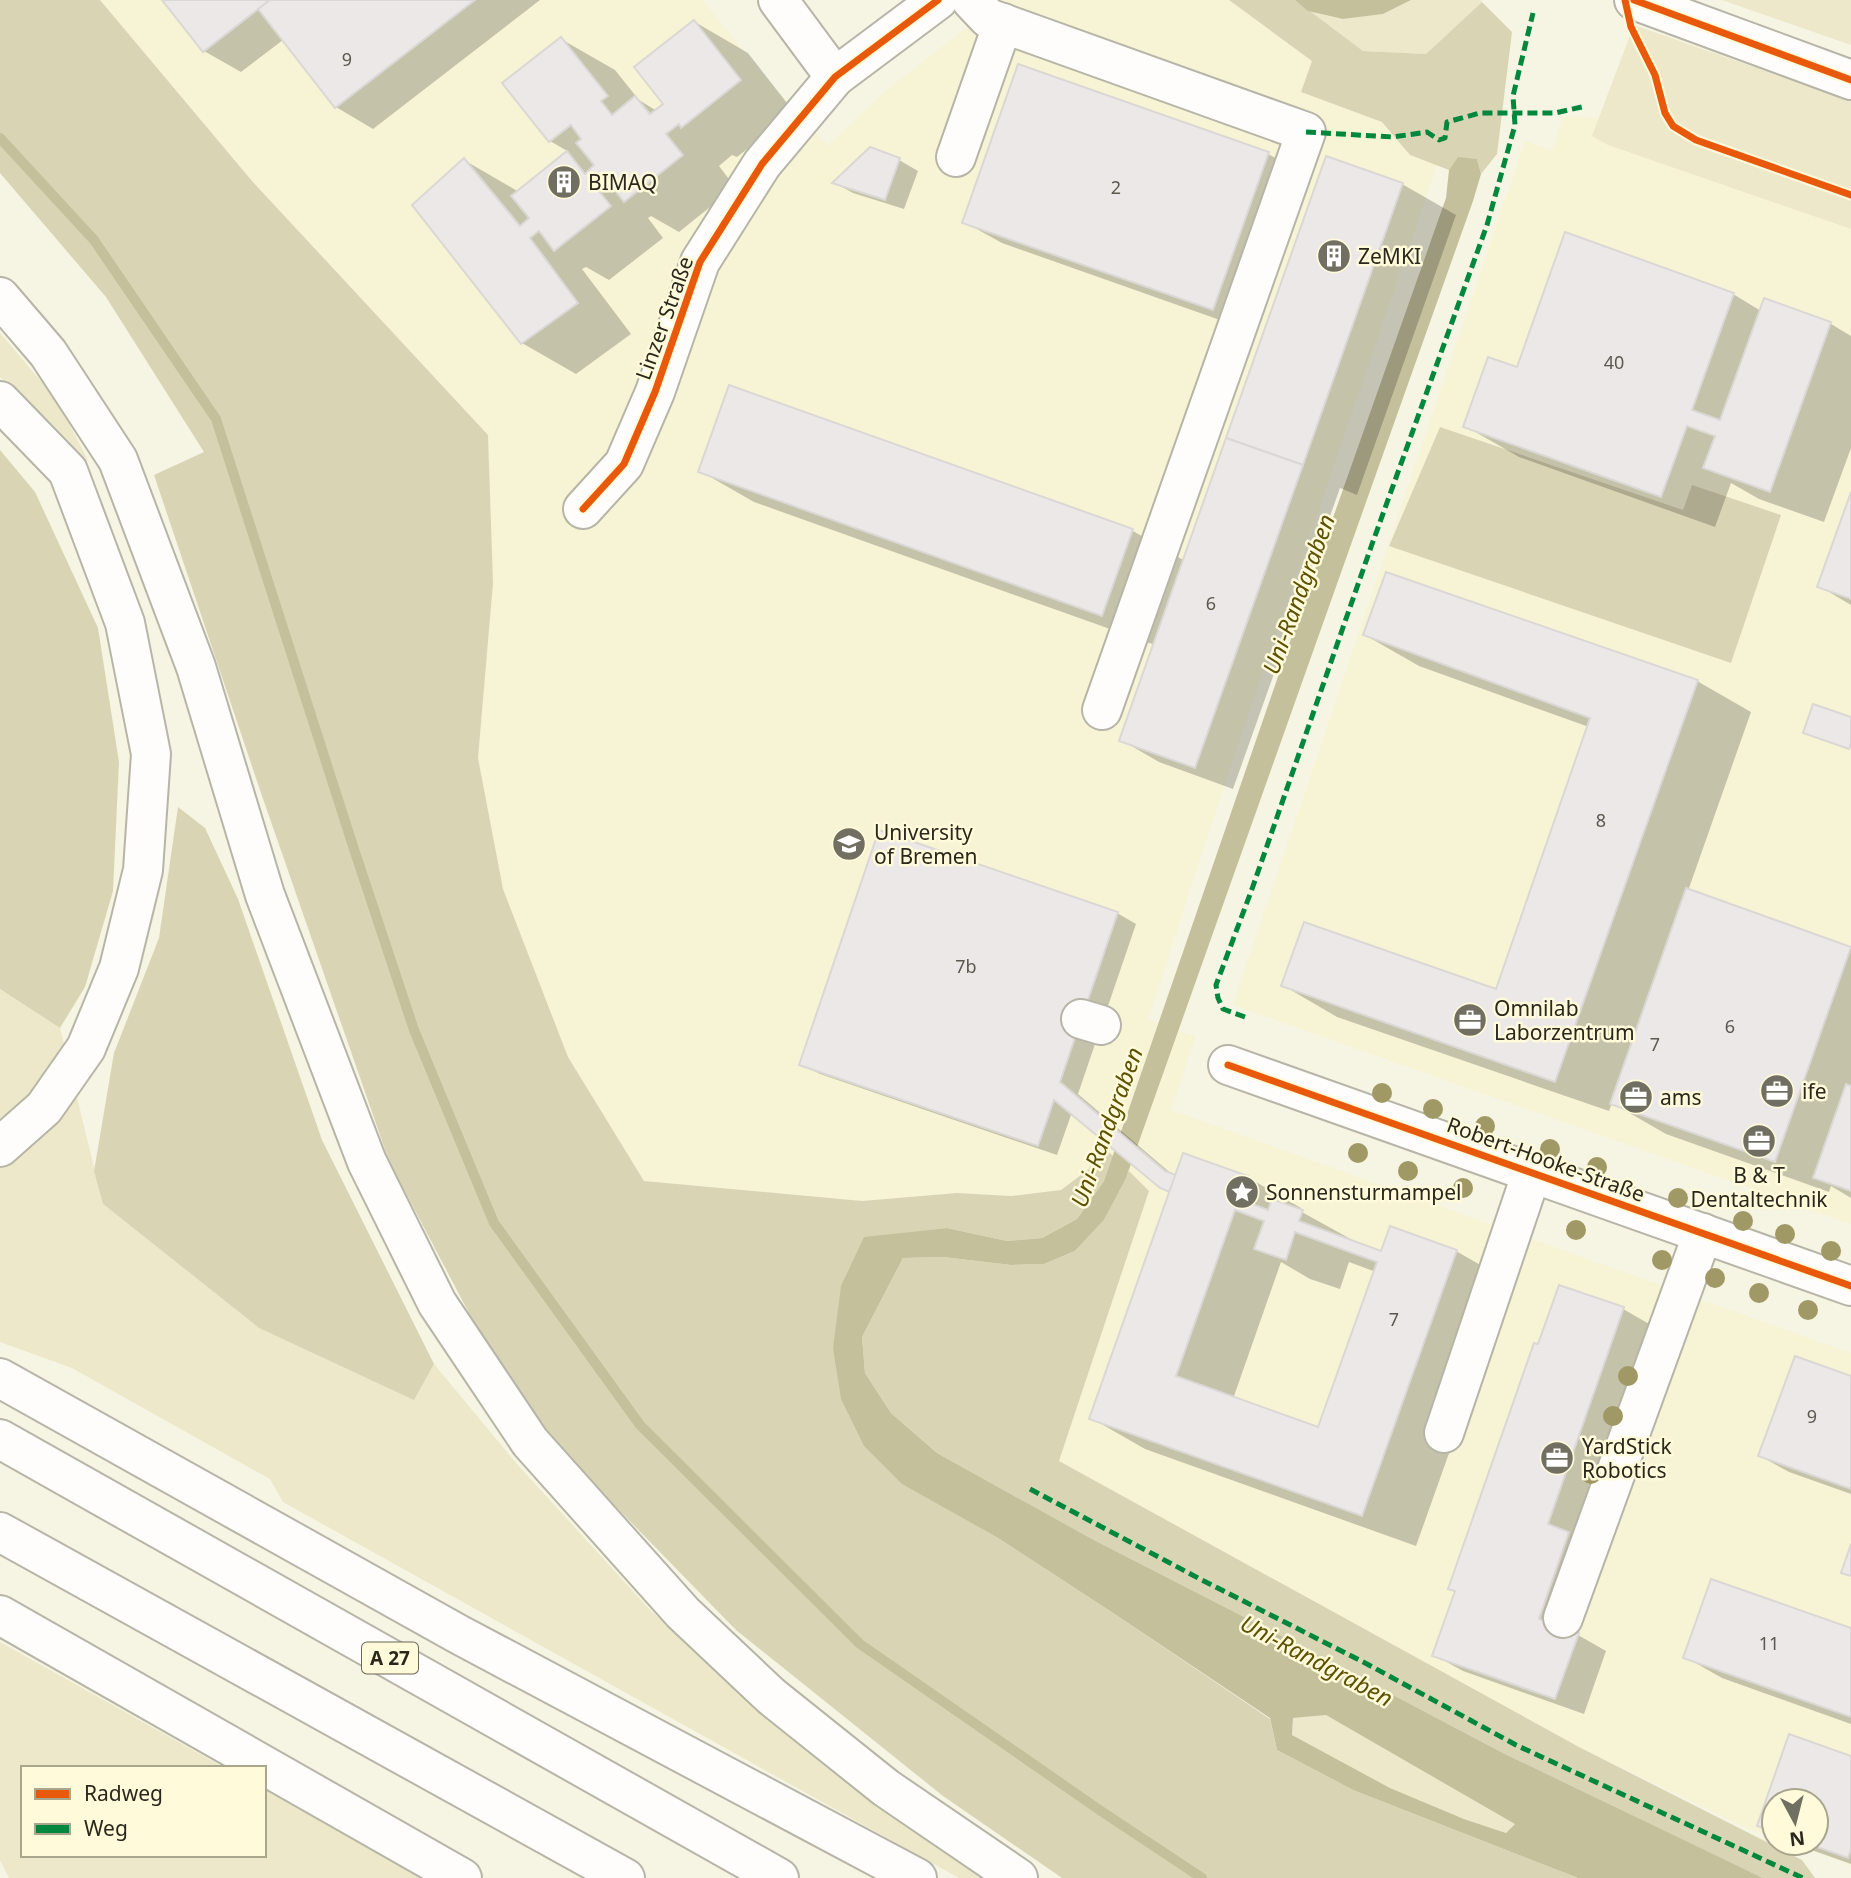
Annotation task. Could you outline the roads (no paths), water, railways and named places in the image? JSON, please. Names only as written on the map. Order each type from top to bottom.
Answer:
[{"type":"main road","points":[[778,0],[835,78]]},
{"type":"main road","name":"Linzer Straße","points":[[583,509],[624,464],[656,392],[700,262],[762,164],[835,78],[938,0]]},
{"type":"main road","points":[[971,0],[988,18],[1306,132],[1102,710]]},
{"type":"main road","points":[[1634,0],[1851,80]]},
{"type":"main road","points":[[956,157],[1003,23]]},
{"type":"main road","points":[[0,297],[48,352],[118,460],[196,667],[265,895],[367,1162],[437,1303],[530,1442],[683,1614],[771,1696],[886,1788],[1018,1878]]},
{"type":"main road","points":[[0,401],[68,471],[125,623],[151,754],[143,870],[119,968],[86,1048],[44,1108],[0,1147]]},
{"type":"main road","name":"Robert-Hooke-Straße","points":[[1228,1065],[1851,1286]]},
{"type":"main road","points":[[1444,1433],[1532,1172]]},
{"type":"main road","points":[[1563,1618],[1703,1233]]},
{"type":"main road","points":[[0,1378],[458,1634],[916,1878]]},
{"type":"main road","name":"A 27","points":[[0,1439],[779,1878]]},
{"type":"main road","points":[[0,1532],[625,1878]]},
{"type":"main road","points":[[0,1615],[265,1766]]},
{"type":"main road","points":[[266,1766],[462,1878]]},
{"type":"water","points":[[1295,0],[1411,0],[1383,14],[1343,19],[1308,11]]},
{"type":"water","name":"Uni-Randgraben","points":[[1458,157],[1477,159],[1481,174],[1473,201],[1126,1178],[1104,1220],[1075,1251],[1044,1264],[1011,1265],[943,1257],[903,1258],[862,1337],[865,1373],[891,1413],[937,1453],[1094,1540],[1503,1753],[1763,1878],[1578,1878],[1353,1790],[1277,1750],[1270,1718],[998,1538],[902,1484],[864,1446],[841,1399],[833,1348],[841,1286],[864,1237],[947,1228],[1007,1241],[1042,1238],[1077,1219],[1104,1181],[1446,198],[1449,170]],"holes":[[[1326,1715],[1515,1824],[1506,1833],[1464,1819],[1390,1788],[1292,1735],[1293,1718]]]},
{"type":"waterway","points":[[0,138],[94,240],[216,419],[414,1030],[494,1223],[640,1425],[860,1644],[1202,1878]]},
{"type":"place","name":"BIMAQ","points":[[564,182]]},
{"type":"place","name":"ZeMKI","points":[[1334,256]]},
{"type":"place","name":"University of Bremen","points":[[849,844]]},
{"type":"place","name":"Omnilab Laborzentrum","points":[[1470,1020]]},
{"type":"place","name":"ife","points":[[1777,1091]]},
{"type":"place","name":"ams","points":[[1636,1097]]},
{"type":"place","name":"B & T Dentaltechnik","points":[[1759,1141]]},
{"type":"place","name":"Sonnensturmampel","points":[[1242,1192]]},
{"type":"place","name":"YardStick Robotics","points":[[1557,1458]]}]
